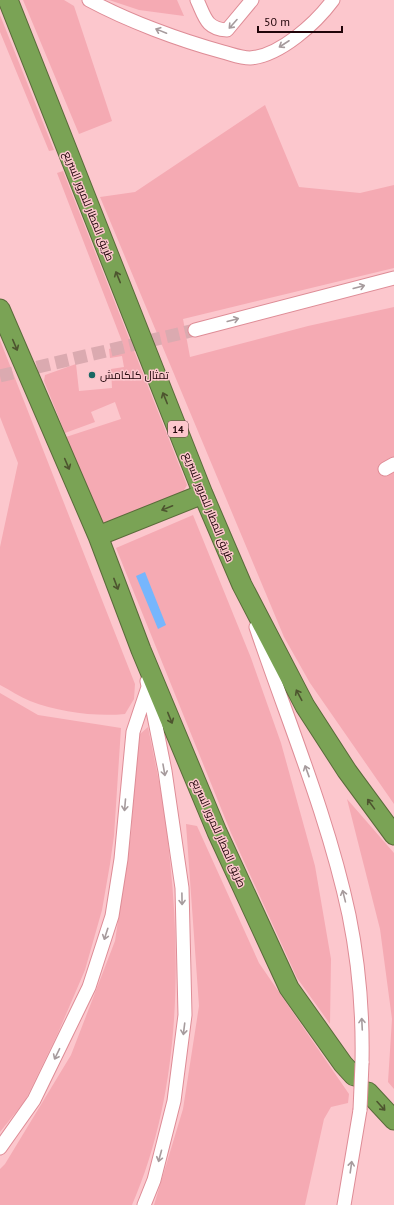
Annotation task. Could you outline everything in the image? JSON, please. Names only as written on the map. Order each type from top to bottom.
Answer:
[{"type":"highway","name":"طريق المطار للمرور السريع","points":[[8,0],[203,494],[242,585],[305,706],[346,771],[394,835]]},
{"type":"highway","name":"طريق المطار للمرور السريع","points":[[0,309],[98,536],[141,650],[217,832],[290,988],[343,1064],[358,1069]]},
{"type":"highway","points":[[98,536],[203,494]]},
{"type":"highway","points":[[368,1092],[394,1120]]},
{"type":"street","points":[[89,0],[196,45],[248,58],[263,56],[304,31],[320,17],[333,0]]},
{"type":"street","points":[[197,0],[207,23],[218,30],[228,30],[252,0]]},
{"type":"street","points":[[195,330],[394,278]]},
{"type":"street","points":[[242,585],[311,782],[349,916],[358,972],[362,1028],[358,1069],[360,1110],[344,1205]]},
{"type":"street","points":[[141,650],[165,771],[182,888],[185,1015],[174,1101],[154,1180],[144,1205]]},
{"type":"street","points":[[0,1148],[34,1100],[89,987],[109,923],[121,859],[134,732],[148,685]]},
{"type":"shaded area","points":[[23,0],[64,0],[74,6],[112,121],[79,134]]},
{"type":"shaded area","points":[[109,0],[177,0],[184,16],[139,10]]},
{"type":"shaded area","points":[[0,15],[54,150],[49,151],[0,32]]},
{"type":"shaded area","points":[[265,105],[299,187],[360,193],[394,185],[394,268],[183,319],[190,357],[308,326],[394,307],[394,804],[310,683],[284,637],[100,197],[135,192]]},
{"type":"shaded area","points":[[63,171],[187,485],[182,494],[107,526],[101,524],[66,437],[121,419],[115,402],[91,412],[95,422],[65,433],[44,381],[45,375],[76,364],[79,391],[112,388],[111,369],[124,367],[122,356],[110,358],[109,349],[123,344],[57,173]]},
{"type":"shaded area","points":[[0,340],[135,684],[134,699],[125,714],[102,715],[65,711],[41,705],[26,699],[0,685],[0,547],[18,463],[0,417]]},
{"type":"shaded area","points":[[193,515],[251,658],[281,743],[315,866],[331,959],[330,1024],[297,978],[231,833],[116,548]]},
{"type":"shaded area","points":[[0,693],[38,715],[121,728],[114,836],[110,864],[102,910],[85,970],[58,1033],[25,1101],[0,1132]]},
{"type":"shaded area","points":[[148,727],[166,820],[174,904],[176,947],[173,1036],[159,1123],[147,1165],[132,1205],[0,1205],[0,1169],[5,1164],[71,1055],[115,941],[131,834],[136,757],[140,734]]},
{"type":"shaded area","points":[[347,799],[394,853],[394,1089],[388,1082],[392,1019],[380,929]]},
{"type":"shaded area","points":[[186,824],[197,826],[259,963],[349,1094],[348,1103],[331,1107],[324,1119],[305,1205],[154,1205],[183,1109],[199,1006]]},
{"type":"water","points":[[145,572],[166,625],[158,629],[136,576]]},
{"type":"tunnel","points":[[0,376],[195,330]]},
{"type":"place","name":"تمثال كلكامش","points":[[92,375]]}]
